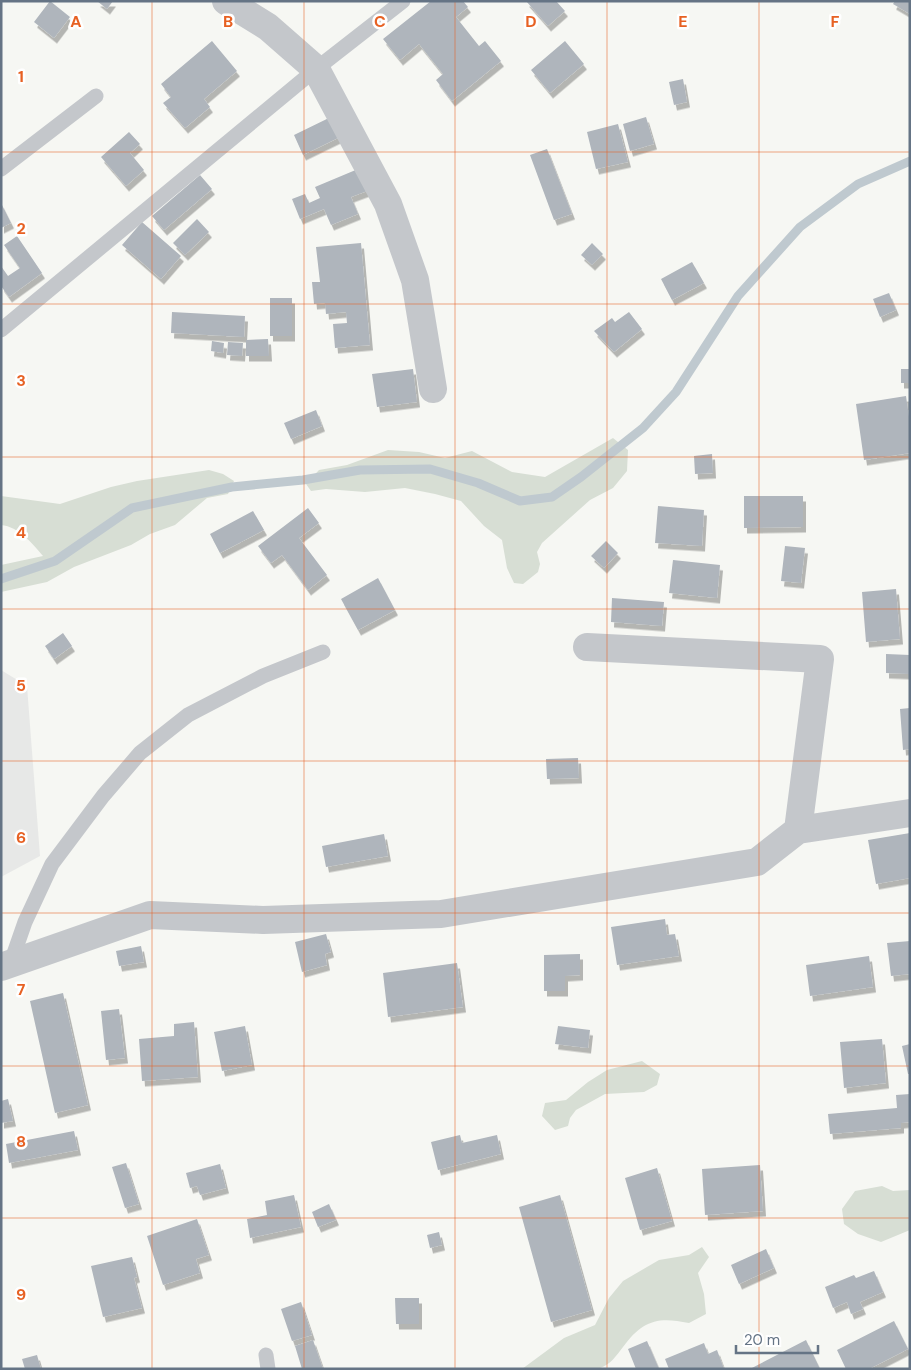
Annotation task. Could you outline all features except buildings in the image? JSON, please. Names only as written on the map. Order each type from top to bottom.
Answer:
[{"type":"street","points":[[226,1],[268,27],[316,69],[388,204],[414,280],[433,389]]},
{"type":"street","points":[[586,648],[820,660],[798,830]]},
{"type":"street","points":[[6,966],[150,915],[263,920],[441,914],[757,862],[798,830],[910,813]]},
{"type":"lane","points":[[1,330],[316,69],[403,1]]},
{"type":"lane","points":[[1,169],[96,96]]},
{"type":"lane","points":[[6,966],[52,864],[102,796],[140,753],[188,715],[263,676],[322,652]]},
{"type":"shaded area","points":[[613,438],[628,450],[627,471],[613,488],[590,500],[542,543],[537,552],[540,564],[538,572],[523,584],[514,583],[507,568],[502,540],[484,526],[461,501],[405,488],[365,492],[326,489],[311,491],[306,484],[319,470],[347,465],[388,450],[419,452],[445,458],[472,451],[512,472],[545,477]]},
{"type":"shaded area","points":[[209,470],[223,474],[234,481],[228,494],[207,498],[175,525],[150,534],[131,545],[74,567],[47,582],[1,592],[1,565],[43,556],[19,532],[8,526],[1,525],[1,496],[60,504],[111,487],[137,481]]},
{"type":"shaded area","points":[[1,670],[27,686],[40,856],[1,877]]},
{"type":"shaded area","points":[[642,1061],[660,1074],[657,1085],[644,1092],[605,1094],[576,1110],[570,1118],[568,1126],[555,1130],[542,1116],[545,1103],[566,1100],[588,1082],[607,1070]]},
{"type":"shaded area","points":[[882,1186],[893,1191],[910,1190],[910,1230],[881,1242],[858,1234],[844,1224],[842,1209],[855,1191]]},
{"type":"shaded area","points":[[702,1247],[709,1257],[698,1273],[704,1294],[706,1314],[689,1323],[668,1320],[644,1326],[630,1338],[607,1365],[600,1368],[522,1369],[564,1338],[595,1325],[609,1298],[623,1281],[659,1260],[689,1255]]},
{"type":"waterway","points":[[1,579],[55,561],[132,508],[232,487],[303,480],[360,470],[430,469],[478,483],[520,501],[552,497],[581,477],[643,428],[676,392],[738,296],[800,227],[858,184],[910,161]]}]
